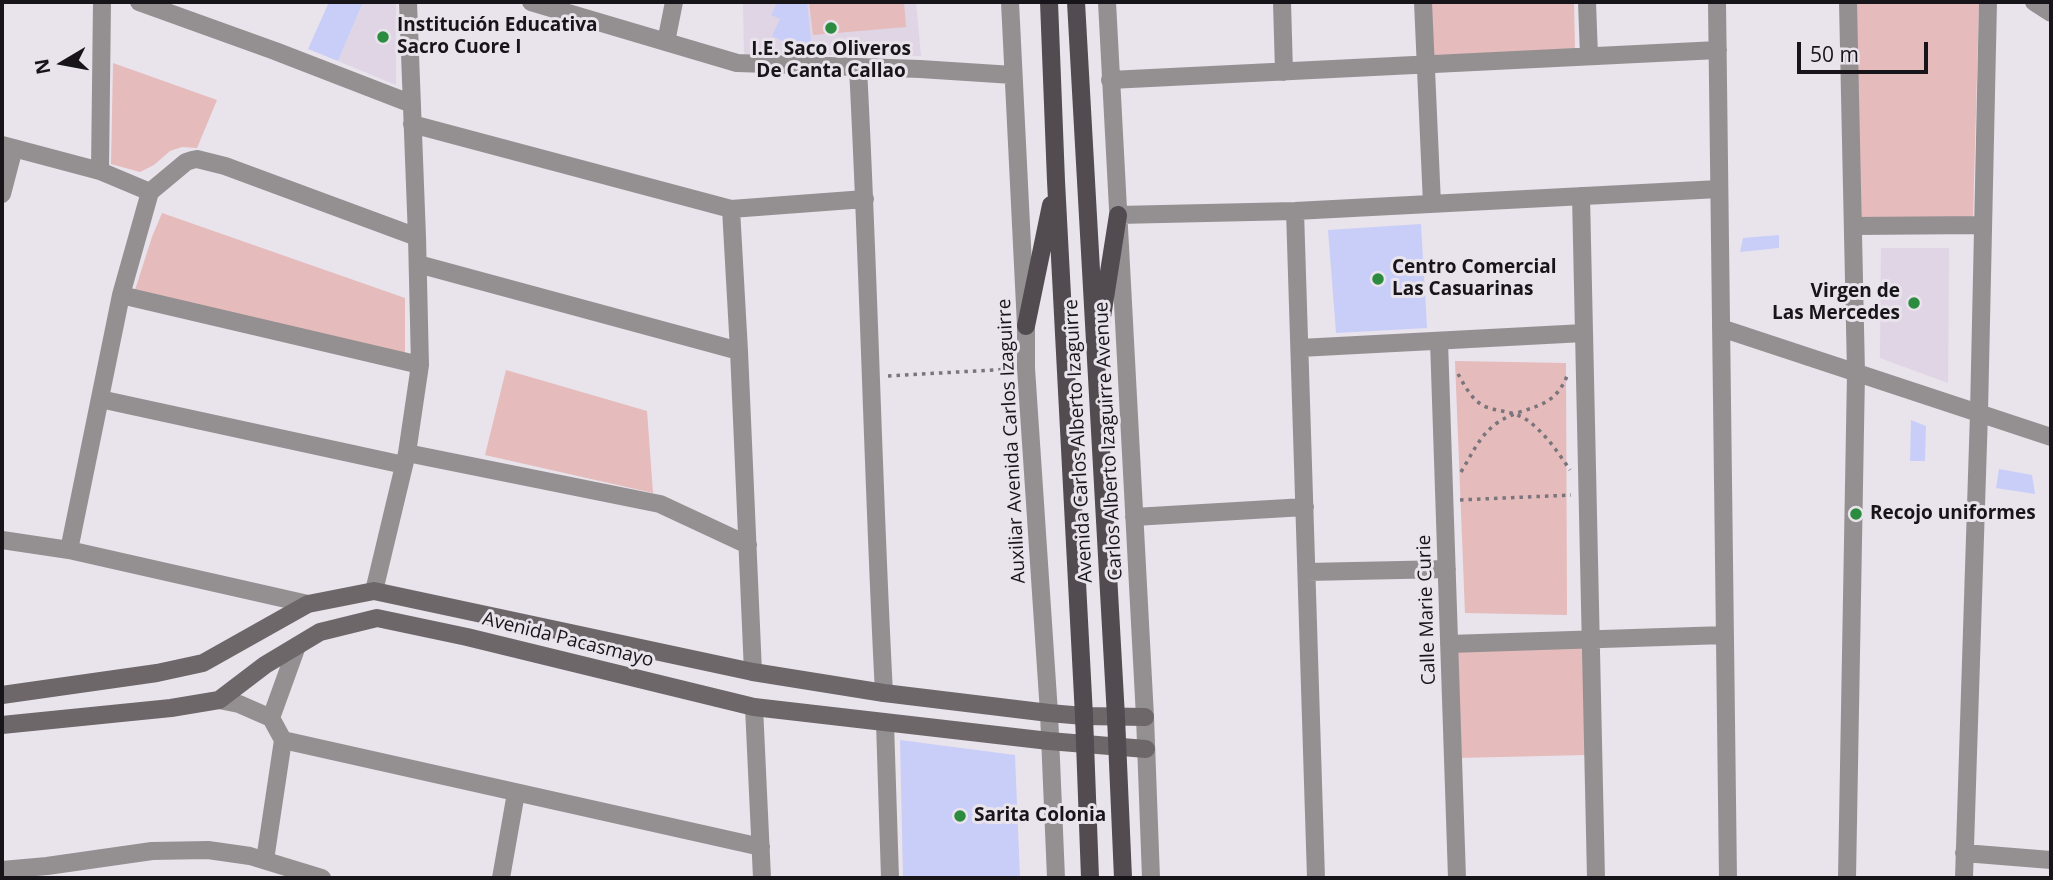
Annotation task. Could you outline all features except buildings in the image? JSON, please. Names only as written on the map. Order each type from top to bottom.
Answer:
[{"type":"main road","name":"Avenida Carlos Alberto Izaguirre","points":[[1049,2],[1090,878]]},
{"type":"main road","name":"Avenida Carlos Alberto Izaguirre","points":[[1076,2],[1123,878]]},
{"type":"main road","points":[[1026,326],[1056,181]]},
{"type":"main road","points":[[1096,361],[1118,215]]},
{"type":"main road","name":"Avenida Pacasmayo","points":[[2,695],[157,673],[203,663],[308,604],[374,591],[753,672],[884,693],[1049,713],[1145,717]]},
{"type":"main road","points":[[467,637],[472,612]]},
{"type":"main road","name":"Avenida Pacasmayo","points":[[2,725],[171,708],[219,700],[265,665],[320,632],[377,618],[467,637],[754,707],[1049,741],[1146,749]]},
{"type":"main road","points":[[44,689],[47,721]]},
{"type":"street","points":[[100,171],[102,2]]},
{"type":"street","points":[[139,2],[412,104]]},
{"type":"street","points":[[374,591],[405,459],[420,365],[408,2]]},
{"type":"street","points":[[531,2],[737,64],[920,69],[1013,75]]},
{"type":"street","points":[[666,42],[674,2]]},
{"type":"street","name":"Auxiliar Avenida Carlos Izaguirre","points":[[1010,2],[1026,368],[1049,713],[1056,878]]},
{"type":"street","name":"Carlos Alberto Izaguirre Avenue","points":[[1107,2],[1151,878]]},
{"type":"street","points":[[1282,2],[1284,72]]},
{"type":"street","points":[[1423,2],[1432,204]]},
{"type":"street","points":[[1587,2],[1589,57]]},
{"type":"street","points":[[1717,2],[1728,878]]},
{"type":"street","points":[[1847,878],[1856,373],[1848,2]]},
{"type":"street","points":[[1964,878],[1979,413],[1988,2]]},
{"type":"street","points":[[2034,2],[2051,13]]},
{"type":"street","points":[[1110,80],[1718,50]]},
{"type":"street","points":[[858,68],[884,693]]},
{"type":"street","points":[[412,124],[731,209],[865,199]]},
{"type":"street","points":[[2,194],[8,146],[100,171],[150,192]]},
{"type":"street","points":[[69,550],[121,295],[150,192],[186,162],[197,159],[225,166],[417,237]]},
{"type":"street","points":[[1118,215],[1295,211],[1719,189]]},
{"type":"street","points":[[1581,196],[1596,878]]},
{"type":"street","points":[[731,209],[753,672]]},
{"type":"street","points":[[1295,211],[1316,878]]},
{"type":"street","points":[[1853,226],[1982,225]]},
{"type":"street","points":[[418,264],[739,351]]},
{"type":"street","points":[[121,295],[420,365]]},
{"type":"street","points":[[1721,328],[2051,437]]},
{"type":"street","points":[[1300,348],[1584,332]]},
{"type":"street","name":"Calle Marie Curie","points":[[1439,341],[1457,878]]},
{"type":"street","points":[[100,399],[405,459],[660,504],[748,545]]},
{"type":"street","points":[[1134,517],[1304,507]]},
{"type":"street","points":[[2,540],[69,550],[308,604]]},
{"type":"street","points":[[1307,572],[1447,569]]},
{"type":"street","points":[[1449,644],[1725,635]]},
{"type":"street","points":[[271,718],[297,646]]},
{"type":"street","points":[[219,700],[239,704],[271,718],[283,740],[265,860]]},
{"type":"street","points":[[754,707],[762,878]]},
{"type":"street","points":[[885,723],[890,878]]},
{"type":"street","points":[[283,740],[761,847]]},
{"type":"street","points":[[501,878],[516,793]]},
{"type":"street","points":[[11,872],[152,850],[208,850],[250,856],[322,878]]},
{"type":"street","points":[[1964,853],[2051,860]]},
{"type":"path","points":[[870,377],[1026,368]]},
{"type":"path","points":[[1457,373],[1472,397],[1485,407],[1514,413],[1530,422],[1557,450],[1587,494]]},
{"type":"path","points":[[1444,501],[1484,433],[1514,413],[1551,401],[1563,385],[1567,374]]},
{"type":"path","points":[[1444,501],[1587,494]]},
{"type":"shaded area","points":[[363,2],[396,2],[396,85],[338,61]]},
{"type":"shaded area","name":"I.E. Saco Oliveros De Canta Callao","points":[[743,2],[916,2],[921,56],[744,54]]},
{"type":"shaded area","points":[[809,2],[904,2],[906,27],[813,35]]},
{"type":"shaded area","points":[[1431,2],[1574,2],[1575,49],[1433,57]]},
{"type":"shaded area","points":[[1855,2],[1979,2],[1973,219],[1860,219]]},
{"type":"shaded area","points":[[113,63],[217,100],[197,148],[182,147],[170,151],[154,165],[140,172],[111,164]]},
{"type":"shaded area","points":[[162,213],[405,298],[405,353],[135,290]]},
{"type":"shaded area","name":"Virgen de Las Mercedes","points":[[1881,248],[1949,248],[1948,383],[1880,358]]},
{"type":"shaded area","points":[[1455,361],[1566,363],[1567,615],[1465,613]]},
{"type":"shaded area","points":[[506,370],[647,411],[653,493],[485,455]]},
{"type":"shaded area","points":[[1584,646],[1586,755],[1457,758],[1453,652]]},
{"type":"place","name":"I.E. Saco Oliveros De Canta Callao","points":[[831,28]]},
{"type":"place","name":"Institución Educativa Sacro Cuore I","points":[[383,37]]},
{"type":"place","name":"Centro Comercial Las Casuarinas","points":[[1378,279]]},
{"type":"place","name":"Virgen de Las Mercedes","points":[[1914,303]]},
{"type":"place","name":"Recojo uniformes","points":[[1856,514]]},
{"type":"place","name":"Sarita Colonia","points":[[960,816]]}]
